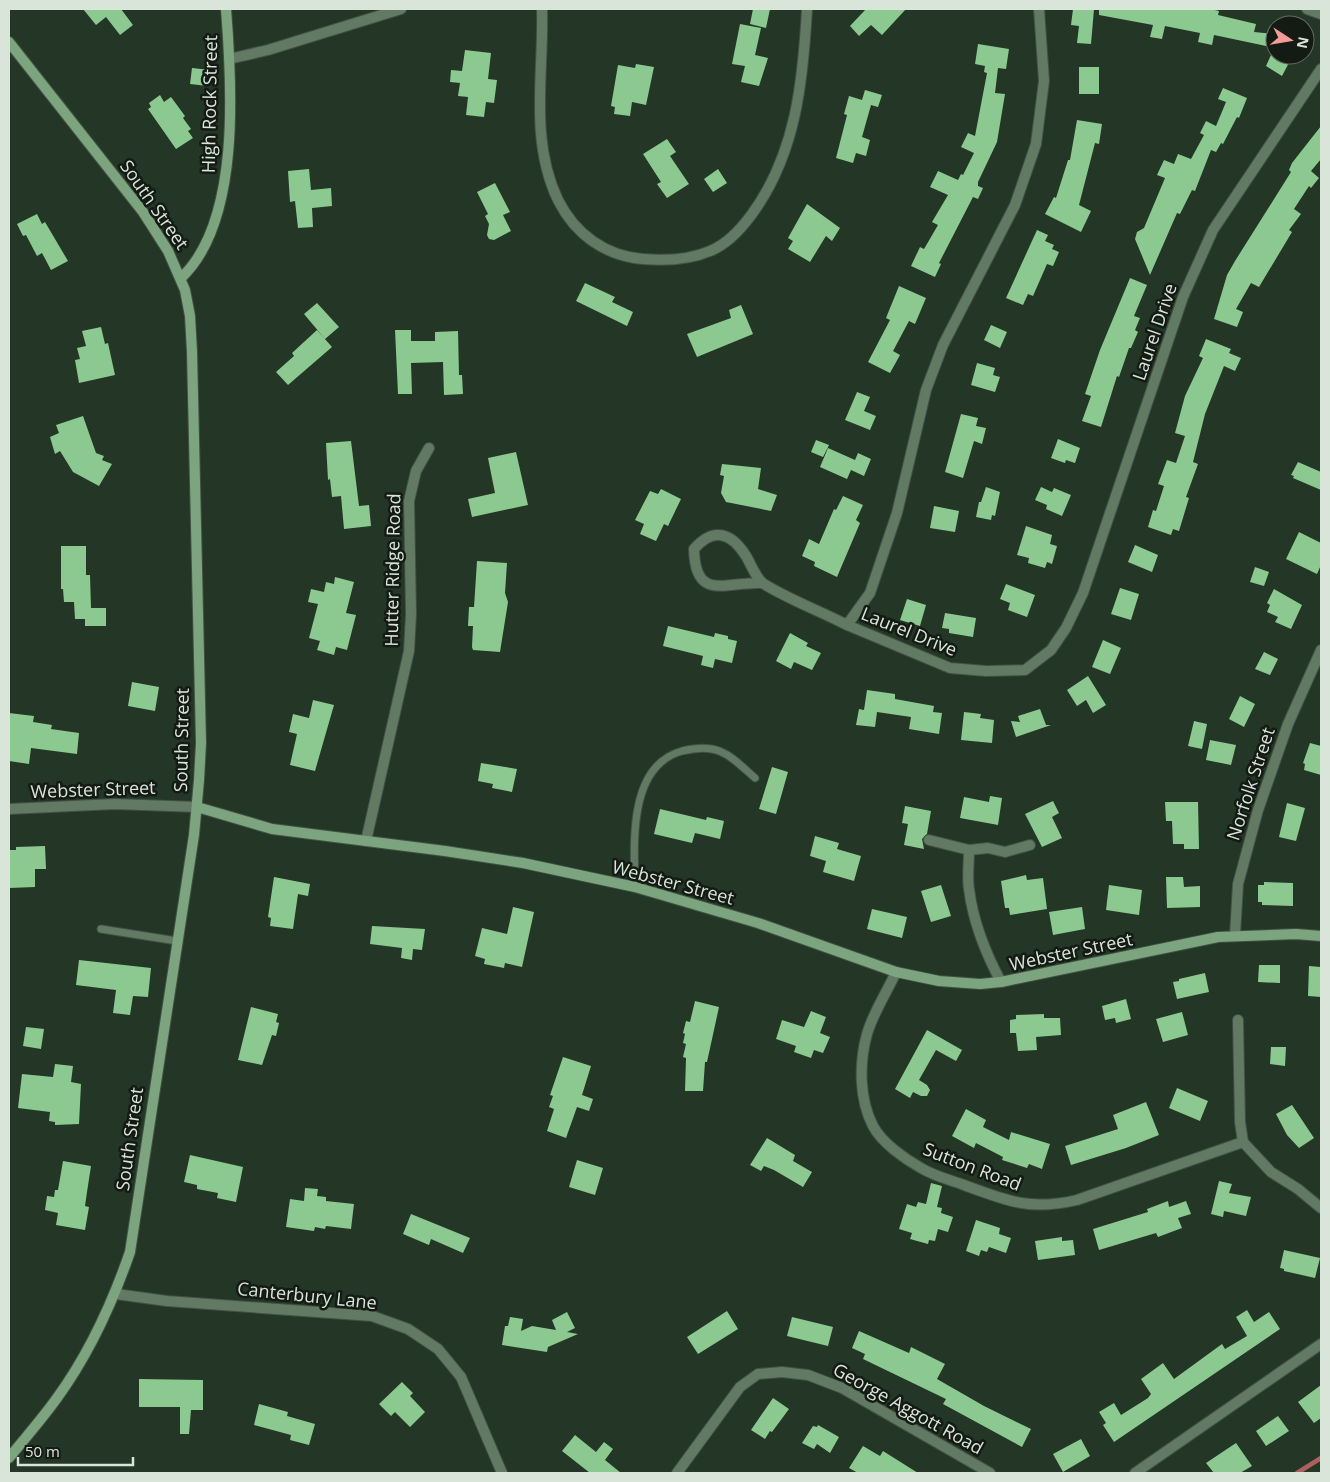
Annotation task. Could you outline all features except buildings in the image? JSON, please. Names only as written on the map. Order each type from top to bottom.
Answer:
[{"type":"street","name":"High Rock Street","points":[[181,278],[194,266],[206,247],[224,185],[229,134],[226,9]]},
{"type":"street","points":[[228,59],[268,50],[400,9]]},
{"type":"street","points":[[542,9],[539,106],[543,154],[557,199],[575,228],[602,248],[626,258],[656,260],[674,260],[711,251],[730,239],[761,203],[779,169],[790,141],[800,90],[807,9]]},
{"type":"street","name":"Laurel Drive","points":[[1039,9],[1044,82],[1036,144],[1015,205],[943,345],[926,390],[897,513],[870,592],[847,624],[950,668],[986,672],[1026,670],[1050,650],[1066,628],[1084,593],[1183,297],[1213,230],[1321,69]]},
{"type":"street","points":[[1307,9],[1321,14]]},
{"type":"street","name":"South Street","points":[[9,42],[143,212],[168,251],[181,278],[190,316],[192,352],[201,742],[197,807],[130,1252],[116,1294],[97,1334],[57,1398],[9,1458]]},
{"type":"street","name":"Hutter Ridge Road","points":[[366,841],[409,651],[411,623],[409,501],[416,471],[429,448]]},
{"type":"street","points":[[762,583],[745,554],[734,542],[723,536],[713,534],[704,538],[694,549],[694,561],[699,576],[717,588],[750,582],[762,583],[847,624]]},
{"type":"street","name":"Norfolk Street","points":[[1235,935],[1238,884],[1258,810],[1288,724],[1321,650]]},
{"type":"street","name":"Webster Street","points":[[9,809],[115,804],[197,807],[272,829],[523,864],[635,887],[758,923],[896,972],[939,981],[980,984],[1001,982],[1218,937],[1235,935],[1321,936]]},
{"type":"street","points":[[930,840],[969,850],[988,848],[1005,852],[1030,845]]},
{"type":"street","points":[[969,850],[969,888],[977,923],[990,961],[1001,982]]},
{"type":"street","name":"Sutton Road","points":[[896,972],[867,1034],[861,1075],[865,1107],[874,1128],[888,1144],[922,1169],[1004,1200],[1032,1206],[1055,1205],[1077,1200],[1243,1142]]},
{"type":"street","points":[[1238,1020],[1240,1122],[1243,1142],[1271,1172],[1298,1189],[1321,1208]]},
{"type":"street","name":"Canterbury Lane","points":[[116,1294],[167,1301],[372,1316],[408,1329],[438,1349],[461,1377],[502,1473]]},
{"type":"street","points":[[1135,1473],[1321,1344]]},
{"type":"street","name":"George Aggott Road","points":[[677,1473],[740,1387],[758,1374],[782,1372],[808,1375],[842,1388],[990,1473]]},
{"type":"lane","points":[[635,887],[634,825],[643,791],[651,771],[669,755],[698,747],[726,752],[755,778]]},
{"type":"lane","points":[[101,929],[177,941]]},
{"type":"waterway","points":[[1297,1473],[1321,1458]]}]
